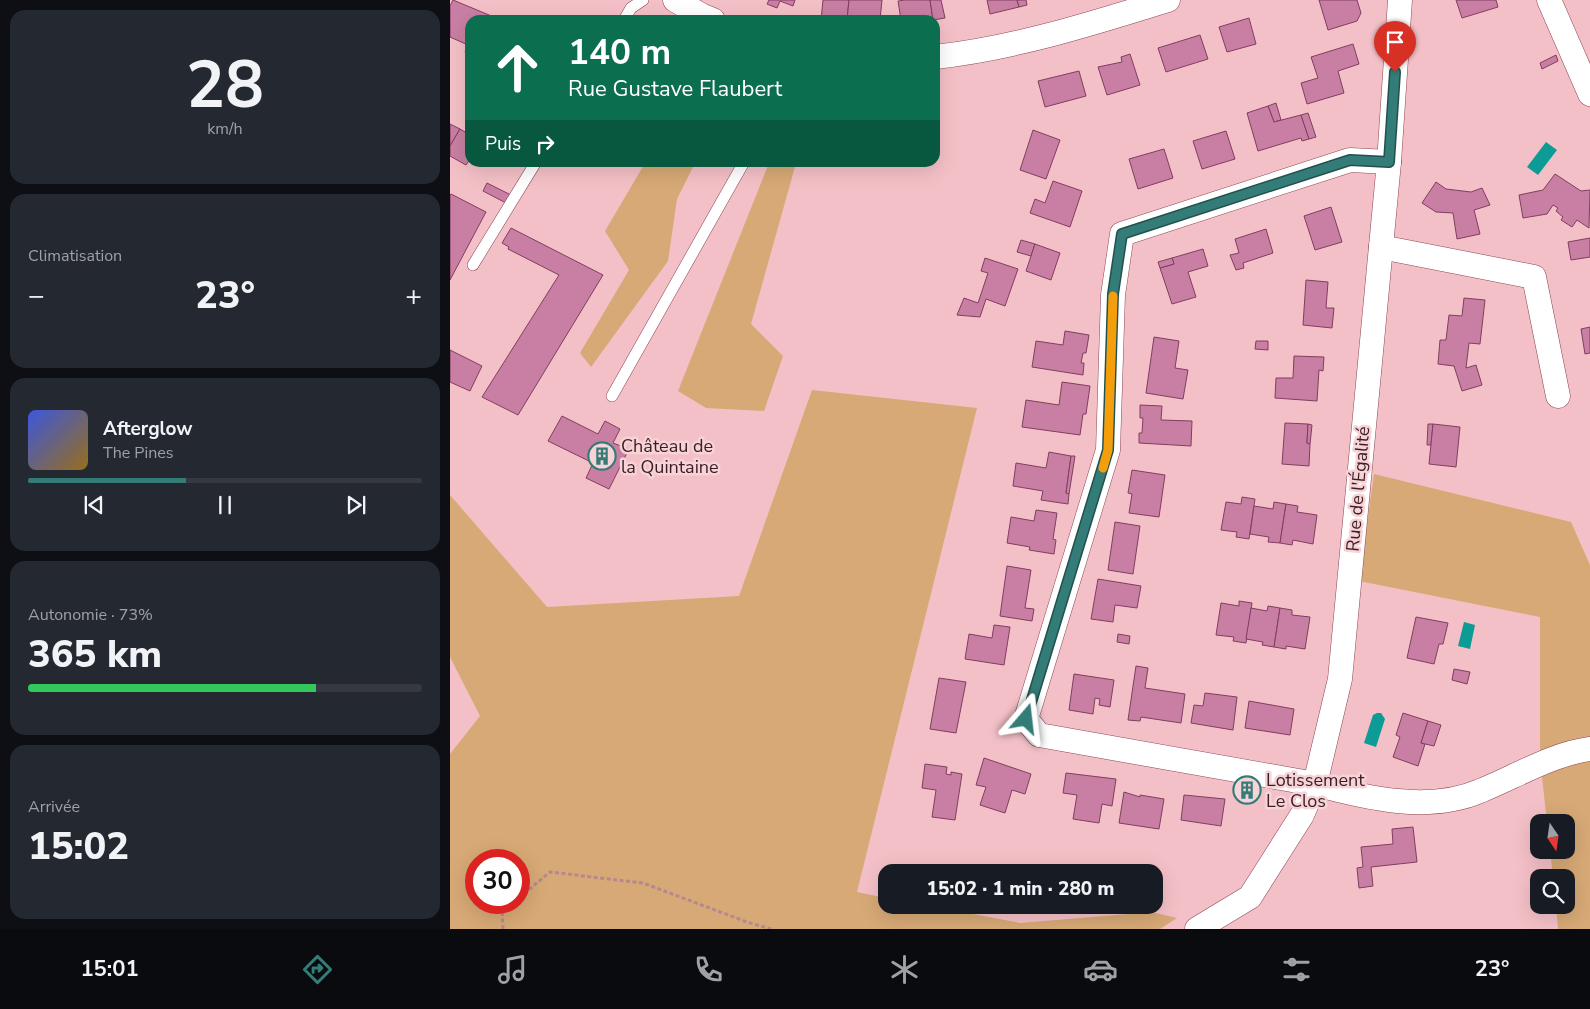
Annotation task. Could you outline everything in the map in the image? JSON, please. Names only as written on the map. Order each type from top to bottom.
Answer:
[{"type":"street","points":[[675,0],[704,15]]},
{"type":"street","points":[[940,56],[1000,47],[1081,27],[1168,0]]},
{"type":"street","name":"Rue de l'Égalité","points":[[1197,929],[1250,897],[1302,815],[1315,784],[1340,679],[1389,162],[1400,0]]},
{"type":"street","points":[[1548,0],[1590,94]]},
{"type":"street","points":[[1389,162],[1350,160],[1122,234],[1113,294],[1108,450],[1026,719],[1039,735],[1315,784],[1357,796],[1432,803],[1452,801],[1556,758],[1590,749]]},
{"type":"street","points":[[1381,247],[1534,277],[1558,396]]},
{"type":"lane","points":[[627,15],[631,8],[643,0]]},
{"type":"lane","points":[[473,265],[533,167]]},
{"type":"lane","points":[[612,396],[741,167]]},
{"type":"path","points":[[530,889],[550,872],[643,883],[747,922],[771,929]]},
{"type":"path","points":[[502,914],[503,929]]},
{"type":"shaded area","points":[[643,167],[693,167],[677,199],[668,261],[591,367],[580,353],[629,270],[605,231]]},
{"type":"shaded area","points":[[767,167],[795,167],[751,324],[783,356],[764,411],[706,408],[678,391]]},
{"type":"shaded area","points":[[812,390],[977,408],[857,892],[878,896],[878,914],[973,914],[1020,923],[1128,914],[1160,914],[1177,918],[1160,929],[450,929],[450,754],[480,716],[450,657],[450,495],[547,607],[739,596]]},
{"type":"shaded area","points":[[1374,474],[1571,522],[1590,565],[1590,929],[1558,929],[1557,914],[1575,914],[1575,869],[1552,869],[1551,859],[1575,859],[1575,814],[1546,814],[1540,759],[1540,617],[1359,581]]},
{"type":"water","points":[[1546,142],[1557,150],[1538,175],[1527,167]]},
{"type":"water","points":[[1464,622],[1475,625],[1470,649],[1458,646]]},
{"type":"water","points":[[1381,713],[1385,719],[1376,747],[1364,743],[1373,715]]},
{"type":"building","points":[[453,0],[489,15],[465,15],[465,44],[450,37],[450,6]]},
{"type":"building","points":[[769,0],[795,0],[793,6],[780,1],[777,8],[767,4]]},
{"type":"building","points":[[823,0],[849,0],[848,15],[822,15]]},
{"type":"building","points":[[849,0],[882,0],[880,15],[848,15]]},
{"type":"building","points":[[930,0],[932,15],[900,15],[898,1]]},
{"type":"building","points":[[930,0],[941,0],[945,18],[940,19],[940,15],[932,15]]},
{"type":"building","points":[[987,0],[1017,0],[1019,7],[990,14]]},
{"type":"building","points":[[1017,0],[1026,0],[1027,5],[1019,7]]},
{"type":"building","points":[[1319,0],[1357,0],[1361,13],[1357,21],[1328,30]]},
{"type":"building","points":[[1456,0],[1496,0],[1498,7],[1462,18]]},
{"type":"building","points":[[1249,18],[1256,44],[1227,52],[1219,27]]},
{"type":"building","points":[[1200,35],[1208,59],[1166,72],[1158,48]]},
{"type":"building","points":[[1353,44],[1359,64],[1338,71],[1344,93],[1307,104],[1301,83],[1318,78],[1311,57]]},
{"type":"building","points":[[1130,54],[1140,85],[1107,95],[1098,67],[1122,62],[1121,57]]},
{"type":"building","points":[[1556,55],[1558,61],[1542,69],[1540,63]]},
{"type":"building","points":[[1079,71],[1086,96],[1045,107],[1038,81]]},
{"type":"building","points":[[1276,103],[1281,120],[1274,122],[1268,106]]},
{"type":"building","points":[[1268,106],[1274,122],[1301,115],[1309,139],[1302,141],[1301,138],[1258,151],[1247,113]]},
{"type":"building","points":[[1308,113],[1316,137],[1309,139],[1301,115]]},
{"type":"building","points":[[450,124],[460,129],[450,146]]},
{"type":"building","points":[[460,129],[465,132],[465,164],[450,156],[450,146]]},
{"type":"building","points":[[1033,130],[1060,140],[1046,179],[1020,170]]},
{"type":"building","points":[[1226,131],[1235,159],[1202,169],[1193,141]]},
{"type":"building","points":[[1164,149],[1173,178],[1138,189],[1129,159]]},
{"type":"building","points":[[1555,174],[1581,191],[1590,190],[1589,228],[1577,220],[1572,227],[1561,220],[1563,217],[1556,211],[1558,208],[1553,205],[1547,214],[1523,218],[1519,195],[1543,190]]},
{"type":"building","points":[[1053,181],[1082,191],[1070,227],[1030,213],[1035,199],[1045,203]]},
{"type":"building","points":[[1436,182],[1446,189],[1471,192],[1482,188],[1490,205],[1474,210],[1480,234],[1457,239],[1453,213],[1436,212],[1422,203]]},
{"type":"building","points":[[487,183],[511,195],[506,203],[483,191]]},
{"type":"building","points":[[450,195],[486,212],[450,280]]},
{"type":"building","points":[[1331,207],[1342,242],[1315,250],[1304,216]]},
{"type":"building","points":[[511,228],[603,275],[518,415],[482,397],[559,275],[508,249],[509,247],[502,243]]},
{"type":"building","points":[[1266,229],[1273,253],[1243,263],[1244,268],[1236,270],[1230,255],[1239,253],[1235,239]]},
{"type":"building","points":[[1590,238],[1590,257],[1571,260],[1568,242]]},
{"type":"building","points":[[1021,240],[1035,244],[1031,256],[1017,252]]},
{"type":"building","points":[[1035,244],[1060,253],[1051,280],[1026,271]]},
{"type":"building","points":[[1203,249],[1208,266],[1188,272],[1196,297],[1172,304],[1160,268],[1174,264],[1172,258]]},
{"type":"building","points":[[985,258],[1018,269],[1005,306],[986,299],[980,317],[957,315],[964,298],[978,303],[988,273],[981,271]]},
{"type":"building","points":[[1172,258],[1174,264],[1160,268],[1158,262]]},
{"type":"building","points":[[1306,280],[1328,282],[1326,308],[1334,308],[1332,328],[1303,325]]},
{"type":"building","points":[[1464,298],[1485,300],[1480,344],[1469,343],[1466,368],[1476,365],[1482,385],[1462,391],[1454,366],[1438,364],[1440,340],[1446,340],[1449,315],[1462,316]]},
{"type":"building","points":[[1590,327],[1590,353],[1585,354],[1581,329]]},
{"type":"building","points":[[1065,331],[1089,335],[1086,353],[1083,353],[1081,363],[1084,363],[1083,375],[1032,367],[1036,341],[1063,345]]},
{"type":"building","points":[[1154,337],[1179,341],[1175,368],[1188,370],[1183,399],[1146,393]]},
{"type":"building","points":[[1256,341],[1268,341],[1268,350],[1255,349]]},
{"type":"building","points":[[450,350],[482,366],[470,391],[450,382]]},
{"type":"building","points":[[1294,356],[1324,357],[1323,371],[1319,370],[1317,401],[1275,398],[1276,378],[1293,378]]},
{"type":"building","points":[[1062,382],[1090,386],[1086,414],[1083,414],[1080,435],[1022,427],[1026,400],[1059,405]]},
{"type":"building","points":[[1140,405],[1162,406],[1161,420],[1192,421],[1191,446],[1139,443],[1139,433],[1142,433],[1143,418],[1140,418]]},
{"type":"building","name":"Château de la Quintaine","points":[[562,416],[598,434],[605,421],[620,429],[613,443],[629,449],[609,489],[586,478],[593,463],[548,441]]},
{"type":"building","points":[[1285,423],[1308,424],[1307,443],[1310,444],[1309,466],[1282,464]]},
{"type":"building","points":[[1308,424],[1312,425],[1310,444],[1307,443]]},
{"type":"building","points":[[1428,424],[1433,424],[1431,445],[1427,445]]},
{"type":"building","points":[[1433,424],[1460,427],[1456,467],[1429,464]]},
{"type":"building","points":[[1049,452],[1071,456],[1066,493],[1069,494],[1068,504],[1041,500],[1043,491],[1013,486],[1016,463],[1046,468]]},
{"type":"building","points":[[1071,456],[1075,456],[1069,494],[1066,493]]},
{"type":"building","points":[[1132,470],[1165,475],[1159,517],[1129,513],[1132,494],[1128,493]]},
{"type":"building","points":[[1242,497],[1255,499],[1249,539],[1236,537],[1237,532],[1221,530],[1226,502],[1241,504]]},
{"type":"building","points":[[1274,502],[1286,504],[1280,543],[1268,542],[1269,537],[1250,534],[1254,506],[1273,509]]},
{"type":"building","points":[[1286,504],[1298,506],[1297,512],[1317,515],[1313,544],[1293,540],[1292,545],[1280,543]]},
{"type":"building","points":[[1036,510],[1057,513],[1053,539],[1056,540],[1054,554],[1029,550],[1030,547],[1007,543],[1011,517],[1034,521]]},
{"type":"building","points":[[1115,522],[1140,526],[1133,574],[1108,570]]},
{"type":"building","points":[[1007,566],[1031,570],[1025,608],[1034,609],[1032,621],[1000,616]]},
{"type":"building","points":[[1098,579],[1141,586],[1137,608],[1115,605],[1113,622],[1091,619]]},
{"type":"building","points":[[1239,601],[1252,603],[1246,643],[1233,641],[1234,637],[1216,635],[1221,603],[1239,606]]},
{"type":"building","points":[[1268,606],[1280,608],[1274,647],[1262,645],[1263,642],[1246,639],[1251,608],[1267,611]]},
{"type":"building","points":[[1280,608],[1292,610],[1292,615],[1310,617],[1305,649],[1286,646],[1286,649],[1274,647]]},
{"type":"building","points":[[1416,617],[1448,623],[1443,644],[1439,644],[1434,664],[1407,658]]},
{"type":"building","points":[[994,625],[1010,627],[1004,665],[965,659],[969,634],[992,638]]},
{"type":"building","points":[[1118,634],[1130,636],[1129,644],[1117,642]]},
{"type":"building","points":[[1136,666],[1148,668],[1145,688],[1185,694],[1181,723],[1141,717],[1140,721],[1128,720]]},
{"type":"building","points":[[1454,669],[1470,672],[1467,684],[1452,680]]},
{"type":"building","points":[[1074,674],[1114,680],[1110,707],[1099,705],[1100,699],[1095,698],[1093,714],[1069,710]]},
{"type":"building","points":[[939,678],[966,682],[956,733],[930,729]]},
{"type":"building","points":[[1205,693],[1237,697],[1233,730],[1191,723],[1194,705],[1203,706]]},
{"type":"building","points":[[1249,701],[1294,709],[1290,735],[1245,728]]},
{"type":"building","points":[[1403,713],[1428,721],[1421,743],[1425,744],[1418,766],[1393,757],[1400,737],[1396,735]]},
{"type":"building","points":[[1428,721],[1441,725],[1434,746],[1421,743]]},
{"type":"building","points":[[984,758],[1031,774],[1025,794],[1012,790],[1005,813],[980,805],[986,787],[976,785]]},
{"type":"building","points":[[925,764],[947,767],[946,774],[951,775],[951,772],[962,774],[955,820],[932,817],[936,790],[922,788]]},
{"type":"building","points":[[1066,773],[1116,779],[1112,806],[1102,804],[1099,823],[1073,819],[1077,795],[1063,793]]},
{"type":"building","name":"Lotissement Le Clos","points":[[1242,785],[1254,787],[1253,794],[1241,792]]},
{"type":"building","points":[[1124,792],[1140,797],[1140,795],[1164,799],[1159,829],[1119,823]]},
{"type":"building","points":[[1184,795],[1225,799],[1221,826],[1181,820]]},
{"type":"building","points":[[1413,827],[1417,862],[1371,867],[1373,886],[1359,888],[1357,868],[1363,867],[1361,847],[1393,844],[1392,829]]},
{"type":"slow traffic","points":[[1103,468],[1108,450],[1113,296]]},
{"type":"place","name":"Château de la Quintaine","points":[[602,456]]},
{"type":"place","name":"Lotissement Le Clos","points":[[1247,790]]},
{"type":"route","points":[[1026,719],[1108,450],[1113,294],[1122,234],[1350,160],[1389,162],[1395,72]]}]
